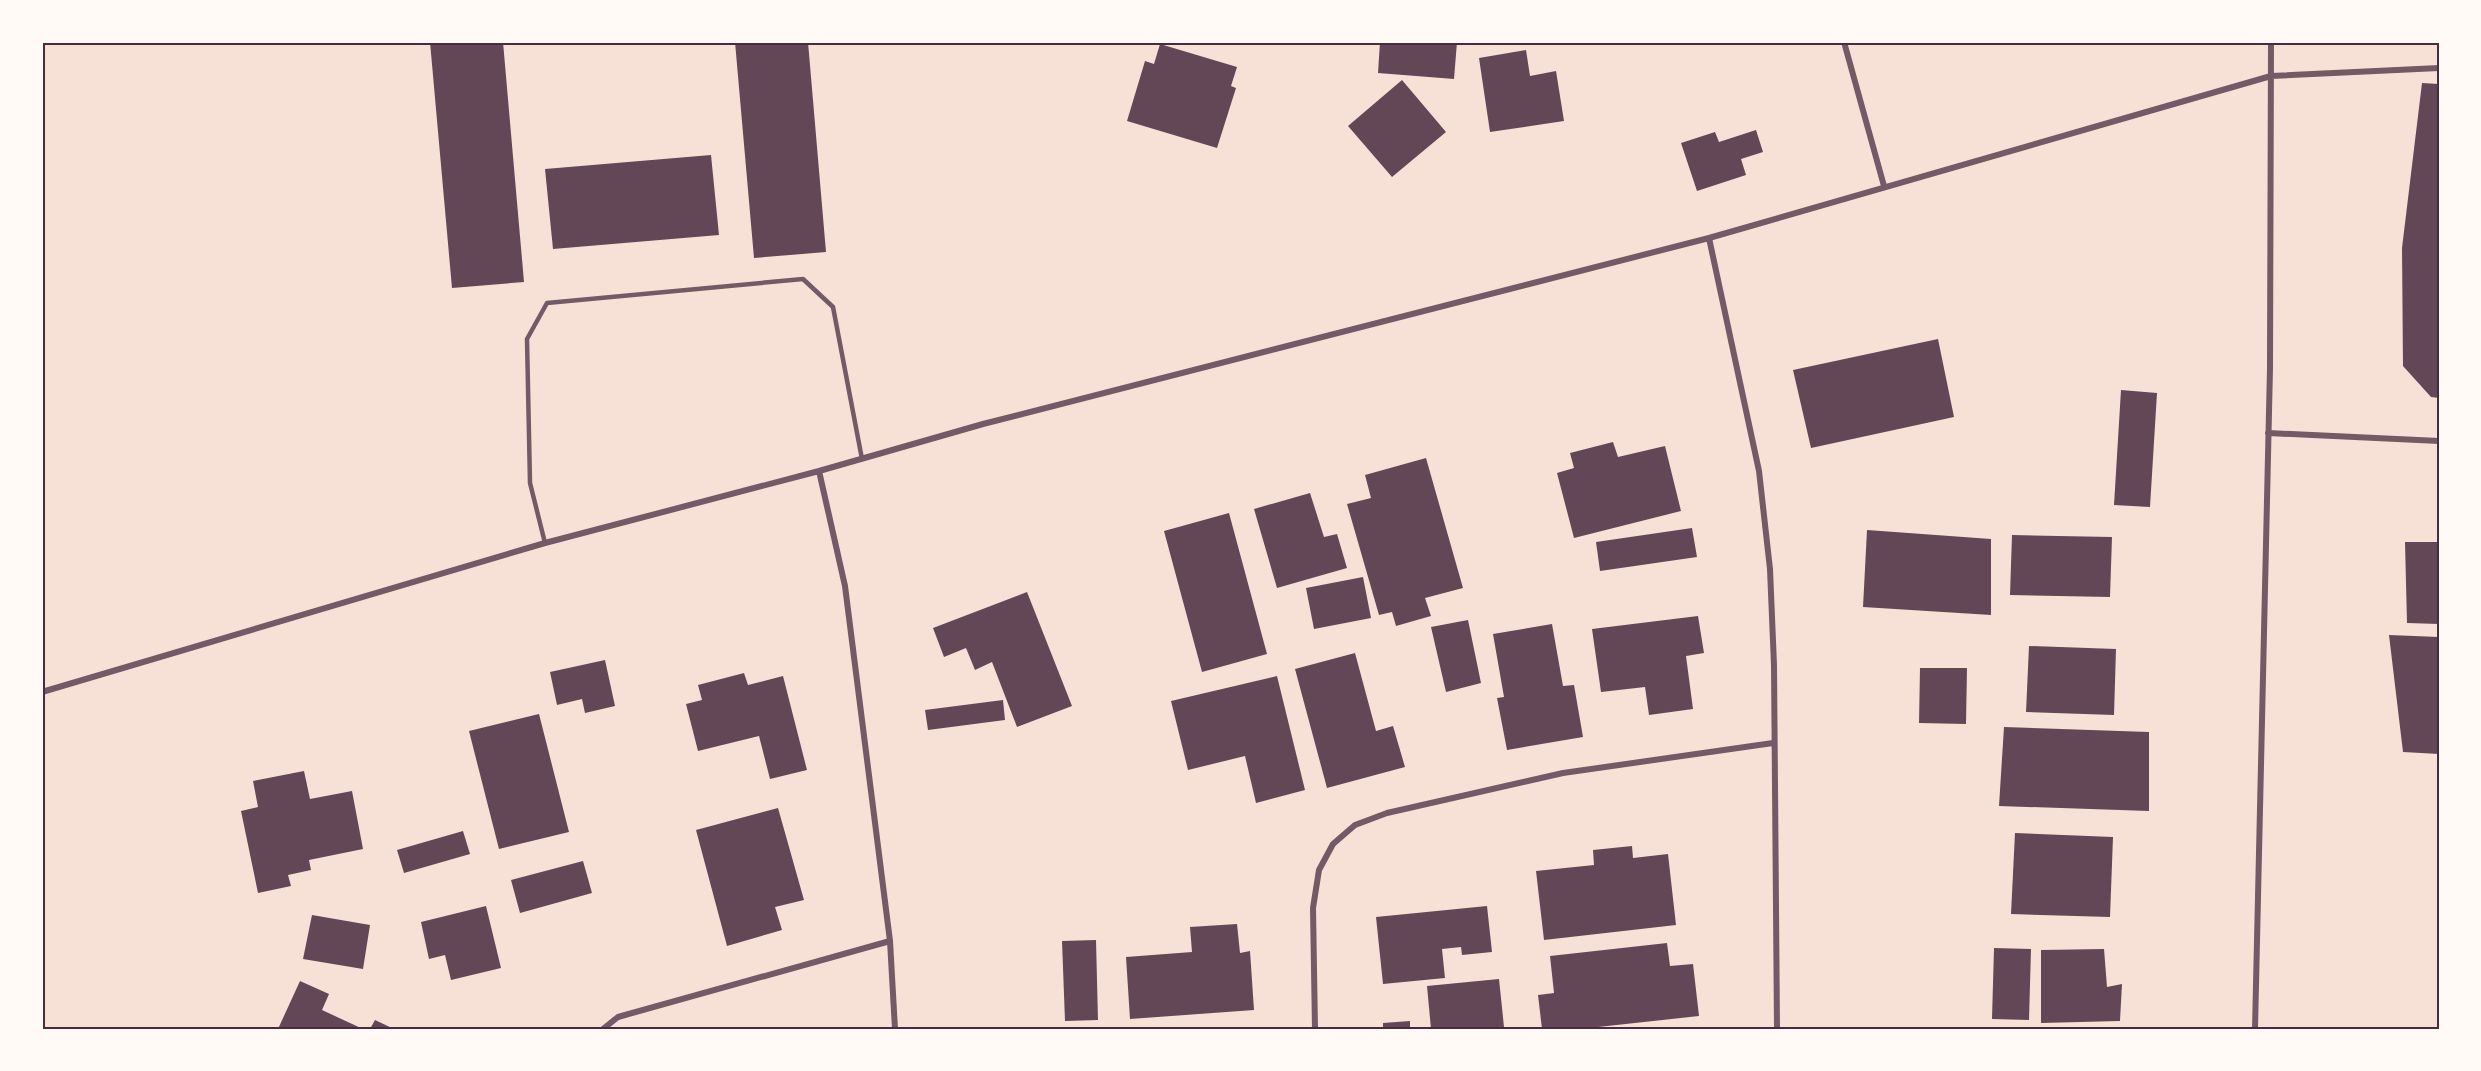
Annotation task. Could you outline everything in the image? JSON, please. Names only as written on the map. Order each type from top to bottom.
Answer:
[{"type":"street","points":[[1845,42],[1884,186]]},
{"type":"street","points":[[2255,1029],[2268,433],[2271,42]]},
{"type":"street","points":[[42,692],[545,543],[819,471],[983,424],[1709,238],[2271,76],[2439,68]]},
{"type":"street","points":[[1709,238],[1759,471],[1770,569],[1777,1029]]},
{"type":"street","points":[[2268,433],[2439,441]]},
{"type":"street","points":[[819,471],[845,586],[890,941],[895,1029]]},
{"type":"street","points":[[1315,1029],[1313,908],[1319,870],[1333,844],[1355,825],[1387,813],[1563,773],[1773,743]]},
{"type":"street","points":[[603,1029],[618,1017],[890,941]]},
{"type":"lane","points":[[545,543],[530,483],[527,339],[547,303],[802,279],[833,307],[862,459]]},
{"type":"building","points":[[430,42],[503,42],[524,282],[452,288]]},
{"type":"building","points":[[735,42],[808,42],[826,252],[754,258]]},
{"type":"building","points":[[1380,42],[1457,42],[1454,79],[1378,73]]},
{"type":"building","points":[[1160,44],[1237,67],[1231,86],[1236,88],[1217,148],[1127,121],[1145,61],[1154,64]]},
{"type":"building","points":[[1526,50],[1530,76],[1556,71],[1564,121],[1490,132],[1479,58]]},
{"type":"building","points":[[1402,80],[1446,132],[1392,177],[1348,126]]},
{"type":"building","points":[[2422,83],[2439,84],[2439,398],[2431,397],[2403,366],[2402,248]]},
{"type":"building","points":[[1756,130],[1763,152],[1741,159],[1746,175],[1697,191],[1681,143],[1715,132],[1719,142]]},
{"type":"building","points":[[711,155],[719,235],[553,249],[545,169]]},
{"type":"building","points":[[1938,339],[1954,417],[1811,448],[1793,370]]},
{"type":"building","points":[[2121,390],[2157,393],[2150,507],[2114,505]]},
{"type":"building","points":[[1613,442],[1618,457],[1665,446],[1681,511],[1574,538],[1557,473],[1574,468],[1570,453]]},
{"type":"building","points":[[1426,458],[1463,588],[1425,598],[1431,616],[1396,626],[1392,612],[1379,615],[1347,504],[1371,498],[1365,475]]},
{"type":"building","points":[[1310,493],[1324,537],[1337,534],[1347,568],[1277,588],[1254,509]]},
{"type":"building","points":[[1229,513],[1267,654],[1202,672],[1164,531]]},
{"type":"building","points":[[1692,528],[1697,557],[1600,571],[1596,542]]},
{"type":"building","points":[[1867,530],[1991,539],[1991,615],[1863,607]]},
{"type":"building","points":[[2012,535],[2112,537],[2110,597],[2010,595]]},
{"type":"building","points":[[2405,542],[2439,542],[2439,624],[2407,623]]},
{"type":"building","points":[[1363,577],[1371,618],[1314,629],[1306,588]]},
{"type":"building","points":[[1027,592],[1072,706],[1017,727],[992,662],[975,670],[966,648],[944,657],[933,628]]},
{"type":"building","points":[[1698,616],[1704,653],[1686,656],[1693,709],[1649,715],[1645,687],[1601,692],[1592,629]]},
{"type":"building","points":[[1468,620],[1481,683],[1446,692],[1431,627]]},
{"type":"building","points":[[1552,624],[1563,686],[1574,685],[1583,737],[1507,750],[1497,698],[1504,697],[1493,634]]},
{"type":"building","points":[[2389,635],[2439,637],[2439,754],[2403,752]]},
{"type":"building","points":[[2029,646],[2116,649],[2114,715],[2026,712]]},
{"type":"building","points":[[1355,653],[1376,731],[1393,726],[1405,767],[1327,788],[1295,669]]},
{"type":"building","points":[[605,660],[615,706],[585,713],[582,699],[557,705],[550,672]]},
{"type":"building","points":[[1920,668],[1967,668],[1966,724],[1919,723]]},
{"type":"building","points":[[744,673],[748,685],[783,676],[807,770],[770,779],[759,736],[698,751],[686,704],[702,700],[698,685]]},
{"type":"building","points":[[1277,676],[1305,790],[1256,803],[1245,756],[1188,770],[1171,701]]},
{"type":"building","points":[[1003,700],[1005,720],[928,730],[925,710]]},
{"type":"building","points":[[539,714],[569,832],[499,849],[469,731]]},
{"type":"building","points":[[2004,727],[2149,732],[2149,811],[1999,806]]},
{"type":"building","points":[[304,771],[310,799],[352,791],[363,849],[309,860],[311,870],[288,875],[291,886],[258,893],[241,811],[258,807],[253,781]]},
{"type":"building","points":[[778,808],[804,900],[775,907],[782,930],[727,946],[696,830]]},
{"type":"building","points":[[463,831],[470,854],[404,873],[397,850]]},
{"type":"building","points":[[2015,833],[2113,837],[2110,917],[2011,914]]},
{"type":"building","points":[[1632,846],[1633,858],[1668,854],[1676,925],[1544,940],[1536,871],[1594,865],[1593,850]]},
{"type":"building","points":[[583,861],[592,893],[520,913],[511,880]]},
{"type":"building","points":[[486,906],[501,968],[451,980],[445,955],[429,959],[421,922]]},
{"type":"building","points":[[1487,906],[1492,952],[1462,955],[1461,947],[1442,949],[1445,978],[1383,984],[1376,917]]},
{"type":"building","points":[[312,915],[370,925],[363,969],[303,959]]},
{"type":"building","points":[[1237,924],[1240,953],[1250,951],[1254,1010],[1130,1019],[1126,957],[1192,952],[1190,927]]},
{"type":"building","points":[[1096,940],[1098,1020],[1065,1021],[1062,941]]},
{"type":"building","points":[[1667,943],[1670,966],[1693,964],[1699,1016],[1580,1029],[1542,1029],[1538,995],[1554,993],[1550,956]]},
{"type":"building","points":[[1994,948],[2031,949],[2029,1020],[1992,1019]]},
{"type":"building","points":[[2104,949],[2107,987],[2122,984],[2120,1021],[2041,1023],[2041,950]]},
{"type":"building","points":[[1499,979],[1504,1027],[1431,1029],[1427,986]]},
{"type":"building","points":[[300,981],[329,994],[322,1010],[363,1029],[278,1029]]},
{"type":"building","points":[[375,1020],[394,1029],[370,1029]]},
{"type":"building","points":[[1410,1021],[1410,1029],[1383,1029],[1383,1023]]}]
